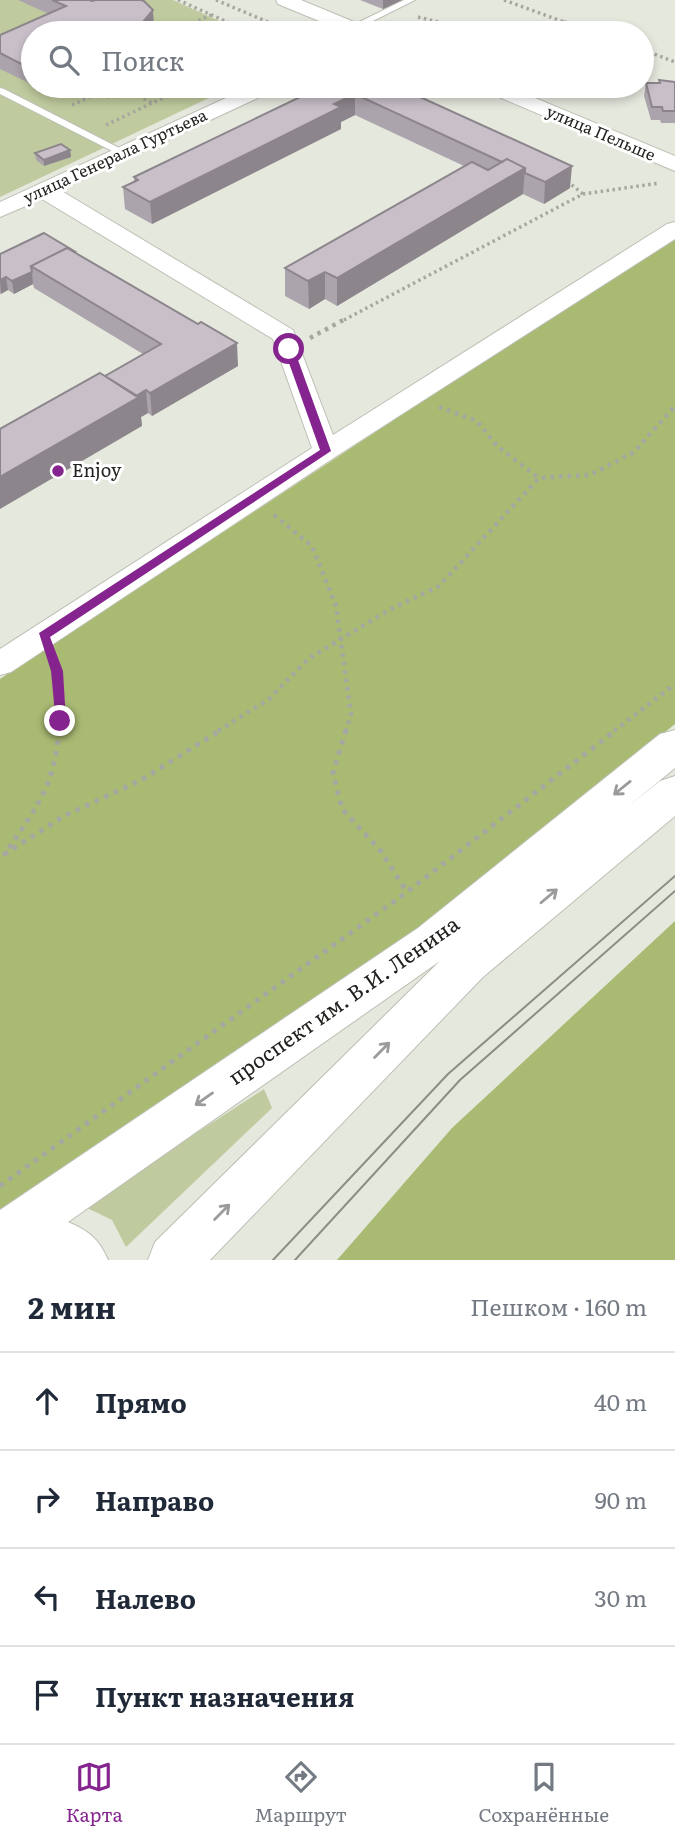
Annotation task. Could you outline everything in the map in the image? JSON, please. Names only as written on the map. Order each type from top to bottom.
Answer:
[{"type":"main road","name":"проспект им. В.И. Ленина","points":[[3,1238],[434,941],[675,745]]},
{"type":"main road","name":"проспект им. В.И. Ленина","points":[[173,1260],[467,964],[675,792]]},
{"type":"main road","points":[[3,1238],[68,1247],[82,1260]]},
{"type":"street","points":[[285,0],[334,21]]},
{"type":"street","name":"улица Генерала Гуртьева","points":[[0,210],[241,98]]},
{"type":"street","name":"улица Пельше","points":[[518,98],[675,164]]},
{"type":"street","points":[[42,189],[284,335],[326,451]]},
{"type":"street","points":[[0,664],[326,451],[675,229]]},
{"type":"lane","points":[[373,21],[411,0]]},
{"type":"lane","points":[[1,91],[122,152]]},
{"type":"path","points":[[178,0],[225,21]]},
{"type":"path","points":[[216,0],[266,21]]},
{"type":"path","points":[[504,0],[561,21]]},
{"type":"path","points":[[390,10],[435,21]]},
{"type":"path","points":[[198,21],[211,15]]},
{"type":"path","points":[[654,54],[675,62]]},
{"type":"path","points":[[69,107],[89,98]]},
{"type":"path","points":[[143,98],[152,103]]},
{"type":"path","points":[[87,134],[163,98]]},
{"type":"path","points":[[564,178],[583,194]]},
{"type":"path","points":[[289,349],[583,194],[662,183]]},
{"type":"path","points":[[411,397],[477,421],[498,446],[538,478],[590,475],[634,452],[675,406]]},
{"type":"path","points":[[2,856],[64,816],[141,780],[269,699],[308,659],[389,610],[439,586],[538,478]]},
{"type":"path","points":[[273,514],[312,547],[336,606],[351,715],[333,773],[342,809],[380,850],[407,892]]},
{"type":"path","points":[[2,856],[47,788],[60,721],[57,671],[43,636]]},
{"type":"path","points":[[0,1186],[407,892],[675,684]]},
{"type":"green space","points":[[0,0],[173,0],[219,21],[21,21],[21,98],[209,98],[0,197]]},
{"type":"green space","points":[[675,235],[675,724],[413,937],[0,1213],[0,679]]},
{"type":"green space","points":[[675,921],[675,1260],[337,1260],[452,1128]]},
{"type":"green space","points":[[264,1089],[272,1108],[126,1247],[112,1220],[83,1206]]},
{"type":"building","points":[[52,0],[141,0],[153,10],[144,21],[32,21],[66,6]]},
{"type":"building","points":[[21,26],[21,64],[0,53],[0,35]]},
{"type":"building","points":[[659,80],[675,82],[675,111],[652,107],[650,98],[654,98],[654,83],[660,83]]},
{"type":"building","points":[[298,98],[347,98],[334,104],[341,107],[150,202],[123,187],[138,180],[134,177]]},
{"type":"building","points":[[364,98],[422,98],[572,166],[545,182],[525,173],[525,168],[507,159],[502,162]]},
{"type":"building","points":[[61,144],[70,150],[44,160],[35,153]]},
{"type":"building","points":[[507,159],[525,168],[337,278],[325,272],[308,281],[285,268],[472,162],[488,170]]},
{"type":"building","points":[[44,233],[74,251],[67,248],[31,266],[32,272],[12,281],[6,277],[0,280],[0,254]]},
{"type":"building","points":[[67,248],[198,324],[201,322],[237,343],[150,393],[146,390],[136,396],[105,376],[161,344],[31,266]]},
{"type":"building","points":[[100,373],[139,397],[0,477],[0,429]]},
{"type":"tram line","points":[[273,1260],[448,1074],[675,876]]},
{"type":"tram line","points":[[295,1260],[460,1080],[675,891]]},
{"type":"place","name":"Enjoy","points":[[58,471]]},
{"type":"route","points":[[60,721],[57,671],[43,636],[326,451],[289,349]]}]
